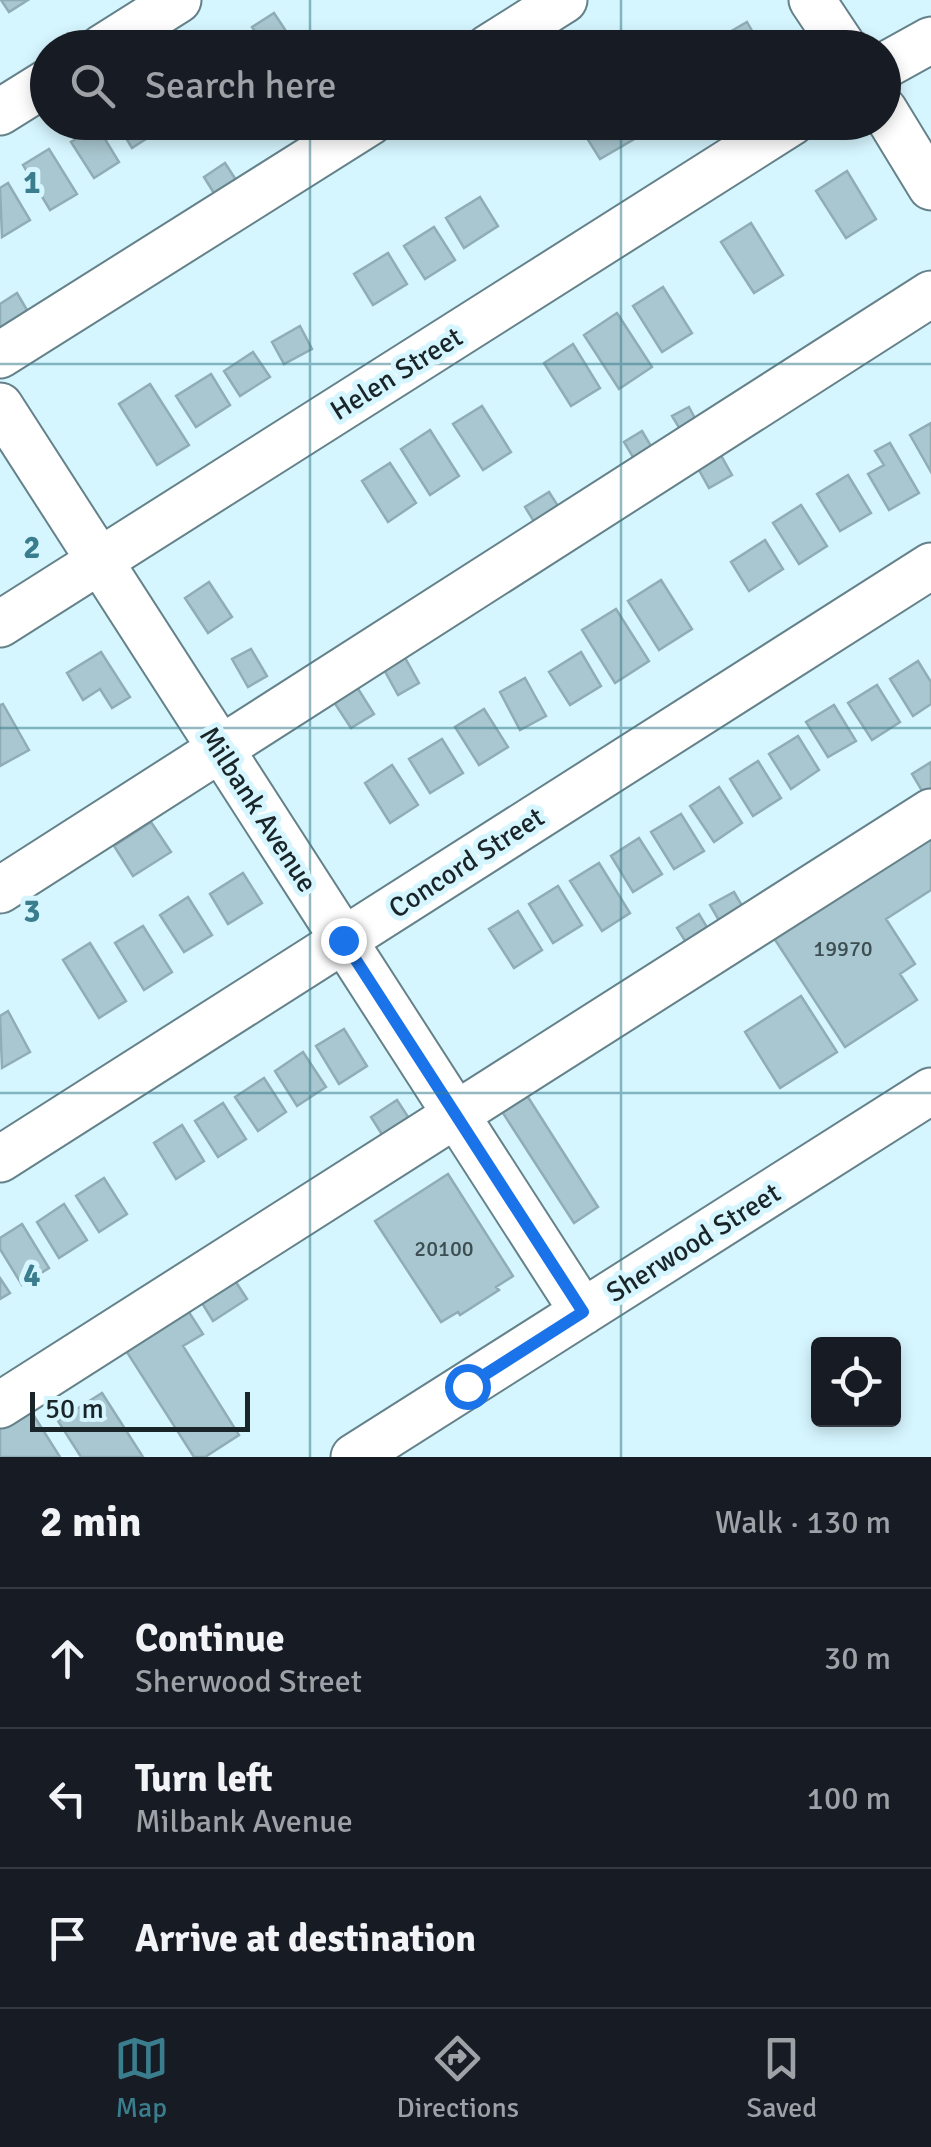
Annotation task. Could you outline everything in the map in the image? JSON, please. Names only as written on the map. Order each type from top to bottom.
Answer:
[{"type":"street","points":[[130,30],[178,0]]},
{"type":"street","points":[[516,30],[564,0]]},
{"type":"street","points":[[812,0],[832,30]]},
{"type":"street","points":[[901,57],[931,40]]},
{"type":"street","points":[[0,112],[30,93]]},
{"type":"street","points":[[901,138],[931,187]]},
{"type":"street","points":[[0,356],[342,140]]},
{"type":"street","name":"Helen Street","points":[[0,624],[764,140]]},
{"type":"street","points":[[0,890],[931,294]]},
{"type":"street","name":"Milbank Avenue","points":[[0,406],[583,1312]]},
{"type":"street","name":"Concord Street","points":[[0,1159],[931,566]]},
{"type":"street","points":[[0,1406],[931,812]]},
{"type":"street","name":"Sherwood Street","points":[[354,1457],[931,1091]]},
{"type":"building","points":[[1,0],[28,0],[9,12]]},
{"type":"building","points":[[274,13],[285,30],[254,30],[252,27]]},
{"type":"building","points":[[747,22],[752,30],[733,30]]},
{"type":"building","points":[[106,140],[119,162],[94,178],[71,142]]},
{"type":"building","points":[[127,140],[144,140],[132,148]]},
{"type":"building","points":[[588,140],[633,140],[600,159]]},
{"type":"building","points":[[49,149],[77,194],[50,210],[23,165]]},
{"type":"building","points":[[225,163],[242,189],[220,203],[204,177]]},
{"type":"building","points":[[847,171],[876,219],[846,238],[816,191]]},
{"type":"building","points":[[8,183],[30,220],[2,237],[0,188]]},
{"type":"building","points":[[480,197],[498,226],[464,248],[446,218]]},
{"type":"building","points":[[751,223],[783,275],[754,293],[721,242]]},
{"type":"building","points":[[434,227],[455,260],[425,279],[404,246]]},
{"type":"building","points":[[388,253],[407,284],[373,305],[354,274]]},
{"type":"building","points":[[663,287],[692,333],[662,352],[633,306]]},
{"type":"building","points":[[17,293],[34,322],[0,331],[0,304]]},
{"type":"building","points":[[617,313],[652,367],[619,389],[584,335]]},
{"type":"building","points":[[300,326],[312,349],[284,364],[272,342]]},
{"type":"building","points":[[573,344],[600,388],[571,406],[544,363]]},
{"type":"building","points":[[253,352],[270,377],[240,396],[224,371]]},
{"type":"building","points":[[211,374],[230,405],[196,427],[176,396]]},
{"type":"building","points":[[150,384],[189,445],[157,465],[119,404]]},
{"type":"building","points":[[482,406],[511,452],[483,470],[453,424]]},
{"type":"building","points":[[689,407],[701,430],[686,439],[672,416]]},
{"type":"building","points":[[931,423],[931,472],[910,435]]},
{"type":"building","points":[[430,430],[459,476],[430,495],[401,449]]},
{"type":"building","points":[[642,431],[658,458],[640,469],[624,442]]},
{"type":"building","points":[[890,443],[919,493],[889,510],[868,474],[884,465],[875,451]]},
{"type":"building","points":[[718,450],[732,475],[709,488],[695,463]]},
{"type":"building","points":[[390,463],[416,503],[388,522],[362,481]]},
{"type":"building","points":[[848,475],[871,513],[840,531],[817,494]]},
{"type":"building","points":[[549,492],[565,517],[541,533],[525,507]]},
{"type":"building","points":[[801,505],[827,546],[799,564],[773,523]]},
{"type":"building","points":[[765,540],[783,569],[749,591],[731,562]]},
{"type":"building","points":[[661,580],[692,629],[659,650],[628,601]]},
{"type":"building","points":[[209,582],[232,617],[208,633],[185,598]]},
{"type":"building","points":[[616,609],[649,661],[615,683],[582,630]]},
{"type":"building","points":[[251,649],[267,676],[248,687],[232,659]]},
{"type":"building","points":[[101,652],[130,697],[112,708],[100,689],[83,700],[67,673]]},
{"type":"building","points":[[581,652],[601,686],[570,705],[549,672]]},
{"type":"building","points":[[403,654],[419,683],[398,695],[382,666]]},
{"type":"building","points":[[918,661],[931,682],[931,704],[913,716],[890,679]]},
{"type":"building","points":[[525,678],[546,716],[520,730],[500,692]]},
{"type":"building","points":[[355,684],[374,714],[351,728],[332,699]]},
{"type":"building","points":[[877,685],[900,722],[872,740],[848,703]]},
{"type":"building","points":[[3,704],[29,750],[0,766],[0,705]]},
{"type":"building","points":[[834,705],[856,741],[828,757],[806,722]]},
{"type":"building","points":[[484,709],[508,747],[479,765],[455,727]]},
{"type":"building","points":[[798,736],[819,770],[791,789],[769,754]]},
{"type":"building","points":[[442,739],[463,773],[430,793],[409,759]]},
{"type":"building","points":[[758,761],[781,798],[753,816],[730,779]]},
{"type":"building","points":[[931,762],[931,799],[928,801],[912,774]]},
{"type":"building","points":[[392,765],[418,805],[390,823],[365,783]]},
{"type":"building","points":[[719,787],[742,823],[714,842],[690,806]]},
{"type":"building","points":[[681,814],[704,851],[674,869],[651,832]]},
{"type":"building","points":[[151,822],[171,852],[133,876],[114,846]]},
{"type":"building","points":[[931,828],[931,890],[886,919],[915,964],[900,974],[917,1000],[845,1047],[770,932]]},
{"type":"building","points":[[639,838],[662,874],[633,892],[611,856]]},
{"type":"building","points":[[599,863],[630,913],[602,931],[570,881]]},
{"type":"building","points":[[243,873],[262,903],[228,924],[210,894]]},
{"type":"building","points":[[558,886],[582,925],[553,943],[529,904]]},
{"type":"building","points":[[734,892],[748,916],[724,929],[710,905]]},
{"type":"building","points":[[188,897],[212,935],[184,952],[160,915]]},
{"type":"building","points":[[518,911],[542,950],[514,968],[489,929]]},
{"type":"building","points":[[699,914],[714,939],[692,952],[677,928]]},
{"type":"building","points":[[143,926],[172,972],[144,990],[115,943]]},
{"type":"building","points":[[90,943],[126,1001],[99,1018],[63,960]]},
{"type":"building","points":[[801,996],[837,1052],[780,1088],[745,1032]]},
{"type":"building","points":[[8,1011],[30,1052],[2,1068],[0,1016]]},
{"type":"building","points":[[344,1029],[367,1066],[339,1084],[316,1046]]},
{"type":"building","points":[[303,1052],[326,1087],[297,1106],[275,1071]]},
{"type":"building","points":[[264,1078],[286,1112],[258,1131],[235,1097]]},
{"type":"building","points":[[526,1094],[598,1207],[574,1223],[501,1110]]},
{"type":"building","points":[[397,1100],[414,1126],[388,1144],[371,1117]]},
{"type":"building","points":[[223,1103],[246,1139],[218,1157],[195,1121]]},
{"type":"building","points":[[182,1125],[204,1161],[176,1179],[154,1143]]},
{"type":"building","points":[[448,1174],[513,1276],[460,1315],[458,1312],[441,1322],[375,1221]]},
{"type":"building","points":[[104,1178],[127,1214],[99,1232],[76,1196]]},
{"type":"building","points":[[64,1204],[87,1240],[59,1258],[37,1222]]},
{"type":"building","points":[[22,1224],[49,1268],[22,1285],[0,1249],[0,1238]]},
{"type":"building","points":[[232,1276],[247,1299],[213,1321],[199,1298]]},
{"type":"building","points":[[0,1278],[10,1293],[0,1299]]},
{"type":"building","points":[[185,1306],[203,1334],[183,1346],[239,1435],[205,1457],[194,1457],[123,1346]]},
{"type":"building","points":[[102,1393],[143,1457],[81,1457],[58,1421]]},
{"type":"building","points":[[29,1408],[60,1457],[0,1457],[0,1426]]},
{"type":"route","points":[[343,940],[583,1312],[467,1386]]}]
